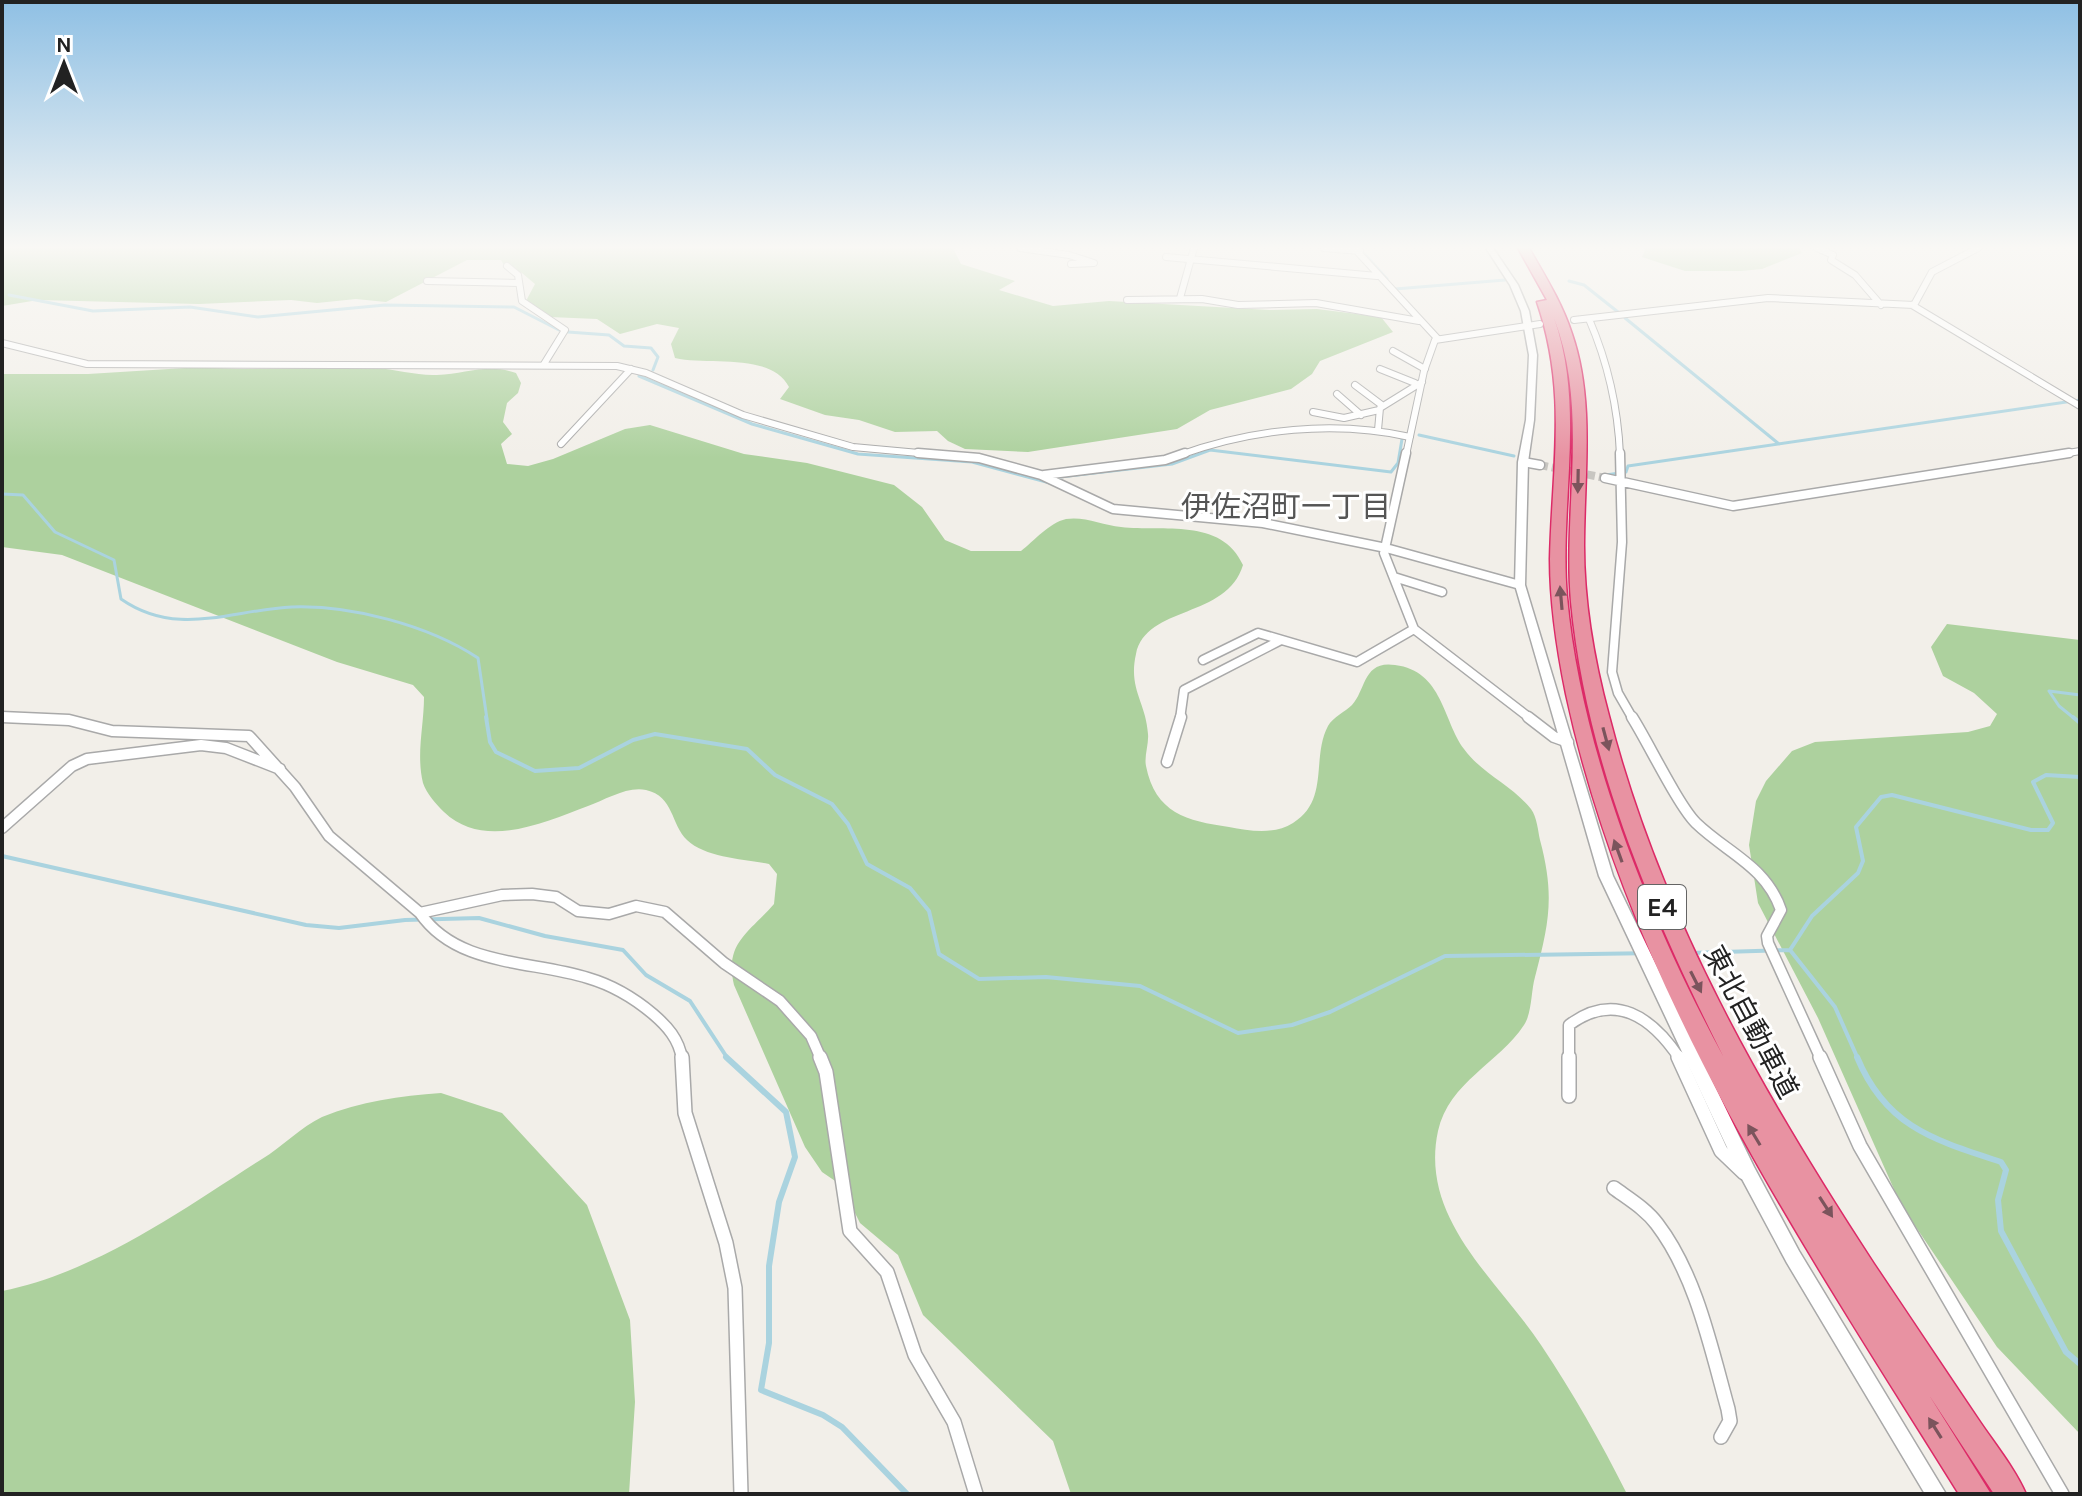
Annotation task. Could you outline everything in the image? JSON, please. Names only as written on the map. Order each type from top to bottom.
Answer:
[{"type":"highway","name":"東北自動車道","points":[[1548,318],[1562,363],[1566,413],[1558,564],[1565,634],[1595,779],[1636,900],[1661,961],[1729,1093],[1976,1494]]},
{"type":"highway","name":"東北自動車道","points":[[1562,318],[1577,366],[1578,566],[1585,636],[1598,711],[1618,782],[1658,899],[1713,1016],[1800,1168],[2011,1494]]},
{"type":"street","points":[[544,364],[565,330],[545,318]]},
{"type":"street","points":[[1401,318],[1419,321]]},
{"type":"street","points":[[1416,318],[1437,338]]},
{"type":"street","points":[[1530,318],[1534,325],[1533,377],[1523,462],[1520,585],[1534,641],[1568,742],[1606,876],[1752,1181],[1936,1494]]},
{"type":"street","points":[[1574,320],[1599,318]]},
{"type":"street","points":[[1933,318],[2078,405]]},
{"type":"street","points":[[1589,319],[1601,347],[1614,405],[1622,476],[1612,672],[1618,693],[1695,822],[1750,862],[1776,895],[1781,910],[1767,936],[1768,943],[1836,1096],[1962,1325],[2062,1494]]},
{"type":"street","points":[[1437,338],[1534,325]]},
{"type":"street","points":[[1437,338],[1418,382],[1410,437],[1386,548],[1394,577],[1414,629],[1554,737],[1568,742]]},
{"type":"street","points":[[2,343],[87,364],[544,364],[631,369],[743,415],[865,450],[979,458],[1041,475],[1086,499],[1113,509],[1164,516],[1250,521],[1386,548],[1520,585]]},
{"type":"street","points":[[1393,351],[1425,369]]},
{"type":"street","points":[[561,444],[631,369]]},
{"type":"street","points":[[1380,369],[1418,382]]},
{"type":"street","points":[[1313,412],[1344,418],[1361,415],[1381,408],[1418,382]]},
{"type":"street","points":[[1355,385],[1381,408]]},
{"type":"street","points":[[1337,394],[1361,415]]},
{"type":"street","points":[[1378,430],[1381,408]]},
{"type":"street","points":[[1041,475],[1165,460],[1226,438],[1256,432],[1378,430],[1410,437]]},
{"type":"street","points":[[919,444],[923,454]]},
{"type":"street","points":[[1605,478],[1622,476],[1733,506],[2080,451]]},
{"type":"street","points":[[1523,462],[1540,465]]},
{"type":"street","points":[[1394,577],[1442,592]]},
{"type":"street","points":[[1203,660],[1258,633],[1357,662],[1367,660],[1399,633],[1414,629]]},
{"type":"street","points":[[1167,762],[1182,713],[1184,690],[1281,640]]},
{"type":"street","points":[[1219,651],[1236,665]]},
{"type":"street","points":[[2,717],[69,720],[112,731],[249,736],[280,769],[329,836],[461,947],[589,978],[613,988],[660,1020],[677,1038],[685,1114],[722,1225],[735,1287],[738,1372],[735,1452],[741,1494]]},
{"type":"street","points":[[2,828],[72,766],[87,759],[215,745],[240,750],[266,768],[280,769]]},
{"type":"street","points":[[423,918],[502,895],[556,897],[578,911],[609,914],[636,906],[650,907],[665,912],[724,963],[780,1001],[811,1036],[826,1072],[850,1231],[887,1272],[900,1319],[915,1355],[954,1422],[976,1494]]},
{"type":"street","points":[[1569,1096],[1569,1025],[1584,1011],[1619,1008],[1652,1028],[1677,1055],[1722,1153],[1752,1181]]},
{"type":"street","points":[[1614,1188],[1657,1223],[1671,1245],[1704,1327],[1728,1409],[1730,1421],[1721,1437]]},
{"type":"green space","points":[[569,318],[1382,318],[1393,332],[1320,361],[1312,374],[1291,389],[1210,410],[1177,429],[1028,452],[965,449],[948,441],[937,431],[895,432],[859,420],[825,415],[780,399],[789,387],[769,369],[738,362],[675,358],[671,344],[679,328],[657,324],[620,334],[597,319]]},
{"type":"green space","points":[[201,367],[375,368],[429,375],[506,370],[516,373],[521,383],[518,393],[507,403],[503,422],[512,434],[501,444],[507,464],[528,466],[625,429],[650,425],[744,454],[807,463],[894,485],[922,507],[945,540],[971,551],[1021,551],[1054,524],[1073,518],[1121,527],[1206,533],[1233,550],[1243,565],[1234,582],[1221,595],[1155,627],[1143,638],[1134,666],[1136,686],[1147,723],[1146,762],[1150,782],[1157,795],[1175,812],[1200,822],[1262,831],[1293,823],[1312,803],[1323,738],[1328,726],[1357,699],[1371,672],[1377,667],[1395,665],[1411,669],[1423,677],[1440,699],[1457,738],[1471,758],[1515,793],[1533,812],[1545,860],[1549,894],[1547,925],[1527,1020],[1502,1051],[1463,1086],[1444,1114],[1438,1131],[1435,1163],[1440,1192],[1466,1247],[1553,1363],[1627,1494],[1071,1494],[1053,1441],[923,1315],[898,1255],[860,1223],[841,1185],[822,1172],[805,1147],[734,985],[732,971],[741,940],[774,904],[777,874],[769,864],[726,857],[695,846],[682,834],[662,798],[639,789],[514,830],[477,829],[460,823],[438,806],[423,783],[420,751],[424,697],[413,685],[337,662],[62,555],[2,547],[2,374],[88,374]]},
{"type":"green space","points":[[1947,624],[2080,640],[2080,1434],[1997,1347],[1901,1205],[1818,1018],[1758,903],[1749,845],[1756,801],[1766,781],[1792,751],[1815,742],[1968,732],[1990,726],[1997,714],[1974,693],[1943,676],[1931,647]]},
{"type":"green space","points":[[441,1093],[502,1113],[587,1205],[630,1320],[635,1402],[629,1494],[2,1494],[2,1291],[71,1270],[138,1237],[322,1117],[381,1100]]},
{"type":"waterway","points":[[535,318],[559,330]]},
{"type":"waterway","points":[[1625,318],[1779,444]]},
{"type":"waterway","points":[[568,332],[609,335],[624,346],[651,348],[658,357],[653,370]]},
{"type":"waterway","points":[[639,376],[752,424],[858,454],[972,462],[1050,483]]},
{"type":"waterway","points":[[1779,444],[2080,400]]},
{"type":"waterway","points":[[1419,435],[1514,456]]},
{"type":"waterway","points":[[1060,477],[1172,464],[1210,450],[1391,472],[1398,463],[1402,439]]},
{"type":"waterway","points":[[1606,475],[1626,472],[1628,466],[1779,444]]},
{"type":"waterway","points":[[2,494],[23,495],[55,532],[114,560],[121,599],[142,611],[163,617],[204,619],[292,607],[339,609],[388,619],[458,646],[478,658],[487,719]]},
{"type":"waterway","points":[[2075,719],[2059,706],[2049,691],[2080,695]]},
{"type":"waterway","points":[[486,717],[490,742],[496,752],[535,771],[579,768],[633,740],[655,734],[747,749],[775,775],[832,804],[848,824],[867,864],[910,888],[929,911],[939,954],[979,979],[1046,977],[1140,986],[1238,1033],[1292,1025],[1330,1012],[1445,956],[1657,953]]},
{"type":"waterway","points":[[2073,717],[2080,723]]},
{"type":"waterway","points":[[1790,950],[1812,916],[1858,873],[1863,861],[1856,827],[1881,797],[1892,795],[2031,830],[2048,830],[2053,823],[2033,782],[2046,775],[2080,777]]},
{"type":"waterway","points":[[2,856],[306,925],[339,928],[405,920],[479,918],[545,936],[623,950],[646,975],[690,1001],[728,1059]]},
{"type":"waterway","points":[[1690,953],[1790,950]]},
{"type":"waterway","points":[[1790,950],[1835,1007],[1858,1059]]},
{"type":"waterway","points":[[728,1059],[786,1112],[795,1157],[779,1202],[769,1266],[769,1343],[761,1390],[823,1415],[842,1427],[907,1494]]},
{"type":"waterway","points":[[1858,1059],[1882,1100],[1915,1128],[1954,1146],[2001,1162],[2006,1170],[1998,1200],[2001,1231],[2066,1352],[2080,1364]]},
{"type":"tunnel","points":[[1540,465],[1605,478]]},
{"type":"district","name":"伊佐沼町一丁目","points":[[1286,507]]}]
